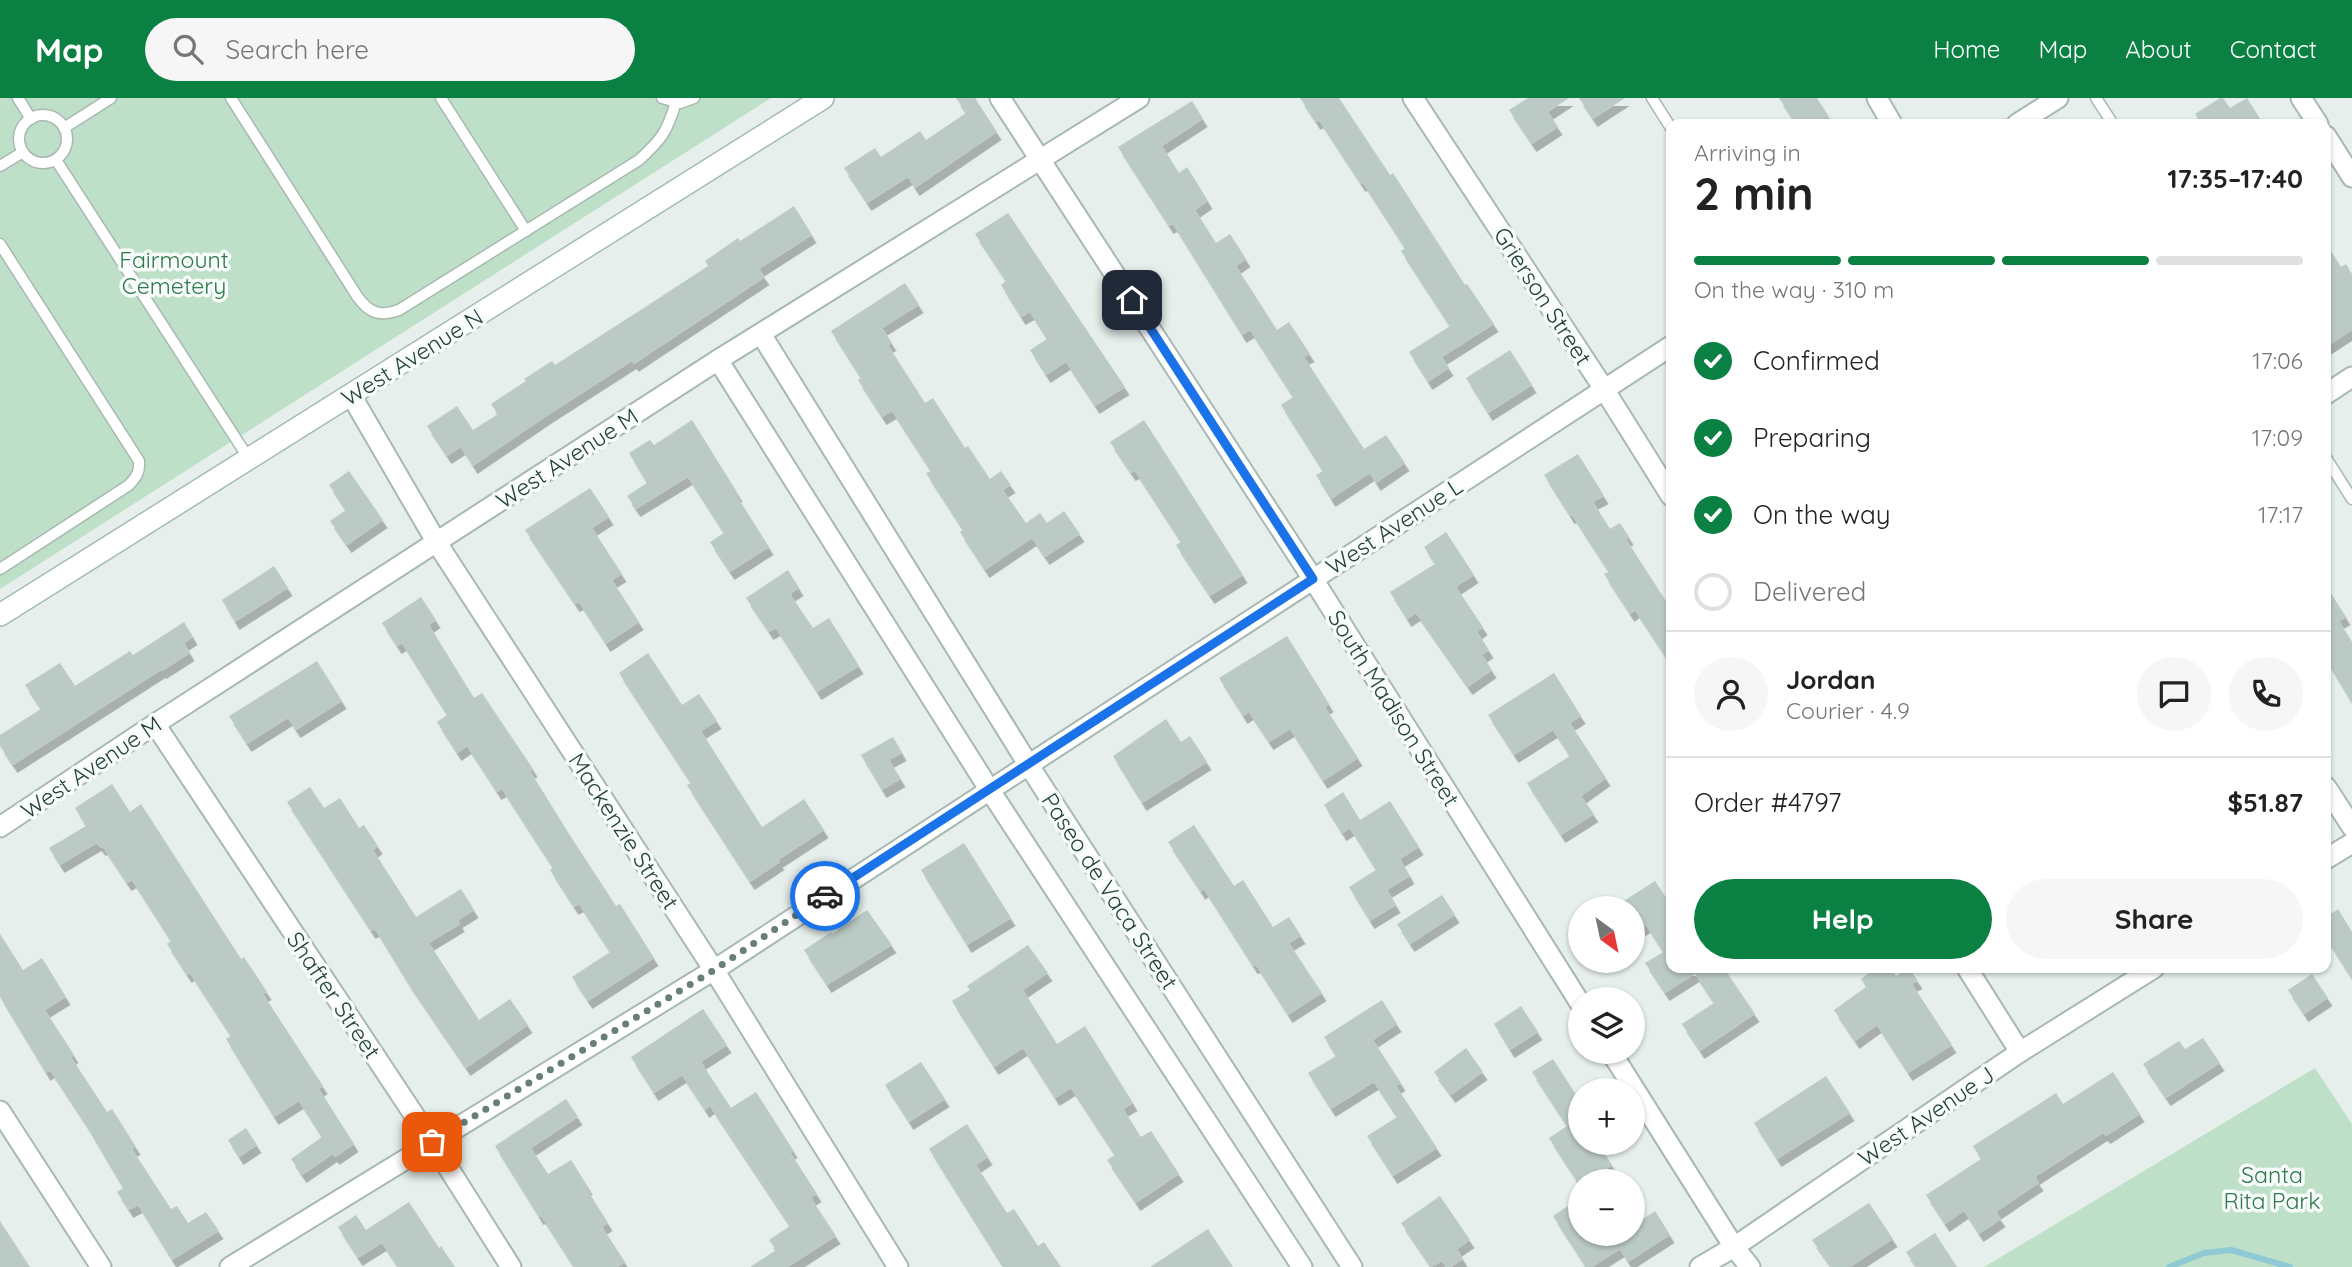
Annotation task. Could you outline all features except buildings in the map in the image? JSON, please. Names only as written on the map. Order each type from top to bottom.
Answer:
[{"type":"main road","name":"West Avenue N","points":[[0,615],[823,98]]},
{"type":"street","name":"South Madison Street","points":[[1000,98],[1313,579],[1570,987]]},
{"type":"street","name":"West Avenue M","points":[[0,827],[718,360],[1042,161],[1139,98]]},
{"type":"street","name":"Grierson Street","points":[[1413,98],[1666,488]]},
{"type":"street","points":[[1877,98],[1889,119]]},
{"type":"street","points":[[2025,119],[2058,98]]},
{"type":"street","points":[[2301,98],[2315,119]]},
{"type":"street","points":[[2331,144],[2352,177]]},
{"type":"street","name":"Paseo de Vaca Street","points":[[761,334],[1028,764],[1352,1267]]},
{"type":"street","name":"West Avenue L","points":[[230,1267],[714,970],[1666,349]]},
{"type":"street","name":"Paseo de Vaca Street","points":[[718,360],[989,789],[1302,1267]]},
{"type":"street","points":[[2331,391],[2352,377]]},
{"type":"street","name":"Mackenzie Street","points":[[351,395],[437,543],[714,970],[898,1267]]},
{"type":"street","name":"Shafter Street","points":[[155,724],[432,1142],[511,1267]]},
{"type":"street","points":[[2331,795],[2352,827]]},
{"type":"street","points":[[2331,856],[2352,843]]},
{"type":"street","points":[[1970,973],[2020,1052]]},
{"type":"street","name":"West Avenue J","points":[[1700,1267],[1734,1247],[2020,1052],[2146,973]]},
{"type":"street","points":[[1619,1064],[1734,1247],[1750,1267]]},
{"type":"street","points":[[0,1111],[101,1267]]},
{"type":"lane","points":[[18,98],[32,119]]},
{"type":"lane","points":[[64,128],[111,98]]},
{"type":"lane","points":[[231,98],[356,296],[374,313],[387,314],[399,310],[639,160],[668,128],[676,102]]},
{"type":"lane","points":[[440,98],[526,231]]},
{"type":"lane","points":[[662,98],[676,102],[694,98]]},
{"type":"lane","points":[[1652,98],[1666,120]]},
{"type":"lane","points":[[2096,98],[2110,119]]},
{"type":"lane","points":[[47,116],[55,118],[64,128],[66,147],[56,160],[41,163],[27,158],[20,145],[21,130],[32,119],[47,116]]},
{"type":"lane","points":[[0,166],[23,152]]},
{"type":"lane","points":[[56,160],[249,459]]},
{"type":"lane","points":[[0,244],[139,461],[140,468],[137,476],[128,485],[0,569]]},
{"type":"lane","points":[[2331,465],[2352,499]]},
{"type":"green space","name":"Fairmount Cemetery","points":[[0,98],[771,98],[0,589]]},
{"type":"green space","name":"Santa Rita Park","points":[[2315,1068],[2352,1124],[2352,1267],[1984,1267]]},
{"type":"waterway","points":[[2169,1267],[2204,1253],[2231,1250],[2290,1267]]},
{"type":"way so far","points":[[432,1142],[714,970],[825,896]]},
{"type":"route","points":[[825,896],[1313,579],[1132,300]]}]
